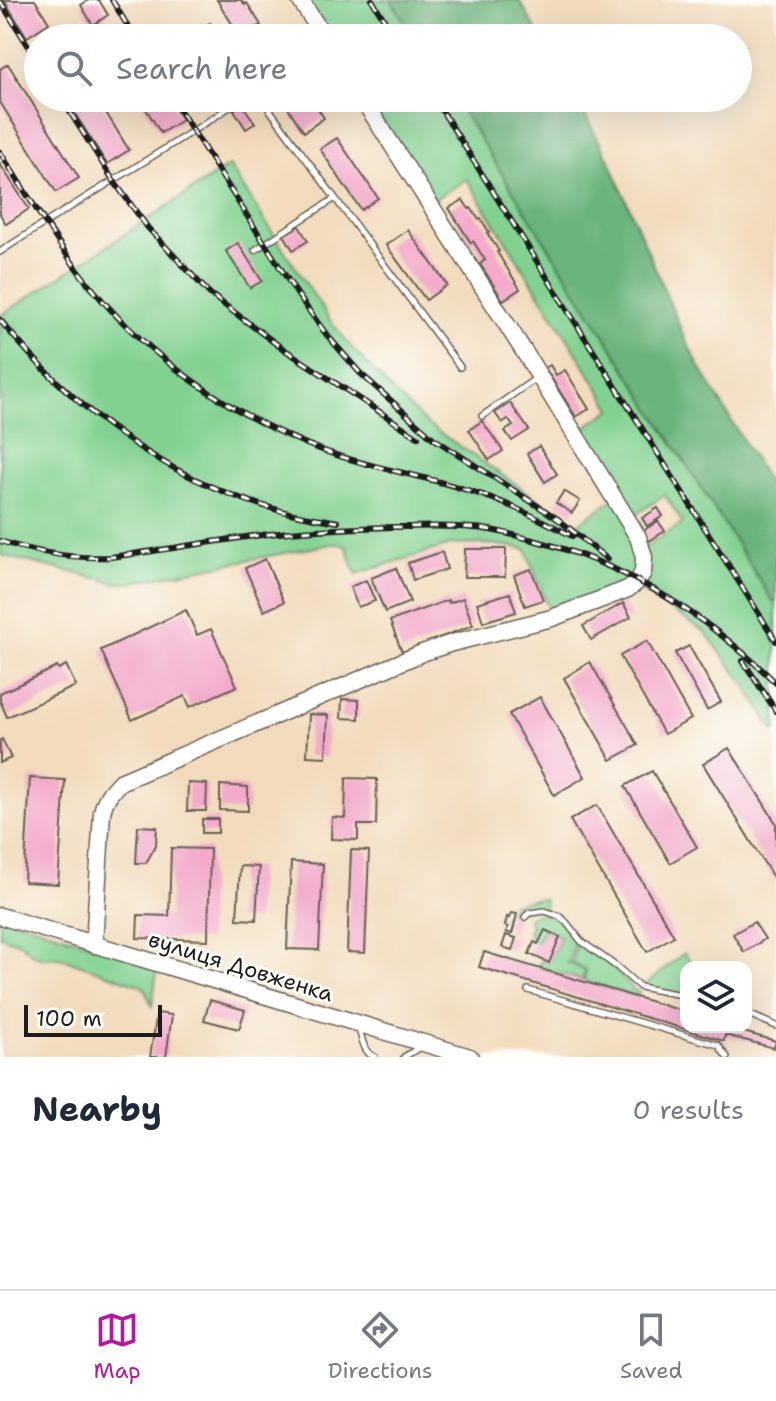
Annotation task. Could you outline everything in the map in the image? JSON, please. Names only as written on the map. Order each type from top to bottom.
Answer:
[{"type":"street","points":[[300,0],[316,24]]},
{"type":"street","points":[[94,945],[102,812],[110,791],[120,782],[412,657],[452,643],[552,618],[624,591],[640,579],[644,560],[638,537],[371,112]]},
{"type":"street","name":"вулиця Довженка","points":[[0,916],[470,1057]]},
{"type":"lane","points":[[0,252],[222,112]]},
{"type":"lane","points":[[271,112],[460,367]]},
{"type":"lane","points":[[255,250],[334,199]]},
{"type":"lane","points":[[482,416],[539,376]]},
{"type":"lane","points":[[525,917],[537,911],[552,913],[566,922],[581,941],[640,987],[680,995]]},
{"type":"lane","points":[[528,990],[718,1045],[727,1057]]},
{"type":"lane","points":[[752,1016],[776,1026]]},
{"type":"lane","points":[[357,1024],[367,1052],[375,1057]]},
{"type":"lane","points":[[404,1057],[424,1044]]},
{"type":"green space","points":[[300,0],[391,0],[406,24],[316,24]]},
{"type":"green space","points":[[391,0],[519,0],[533,24],[406,24]]},
{"type":"green space","points":[[372,112],[463,112],[776,606],[776,730],[705,632],[634,586],[552,618],[526,549],[491,544],[450,545],[356,574],[347,547],[331,544],[128,583],[0,555],[0,316],[229,166],[329,319],[393,392],[427,424],[576,525],[615,498],[575,434],[612,409],[467,179],[428,203]],"holes":[[[665,495],[683,523],[643,548],[628,520]]]},
{"type":"green space","points":[[463,112],[583,112],[610,162],[685,339],[776,496],[776,606]]},
{"type":"green space","points":[[545,899],[544,908],[510,912],[512,904]]},
{"type":"green space","points":[[535,914],[558,918],[573,935],[575,939],[567,962],[585,971],[582,980],[538,967],[541,960],[549,963],[561,936],[544,929],[537,942],[532,940],[528,932],[531,925],[528,918]]},
{"type":"green space","points":[[0,916],[158,964],[152,1006],[145,989],[139,985],[59,957],[34,955],[20,943],[0,936]]},
{"type":"green space","points":[[577,943],[613,968],[639,992],[638,997],[584,981],[586,970],[572,963]]},
{"type":"green space","points":[[684,953],[690,961],[680,961],[680,995],[643,987]]},
{"type":"building","points":[[4,0],[35,0],[49,23],[24,24],[24,32]]},
{"type":"building","points":[[89,0],[99,0],[108,15],[92,24],[81,5]]},
{"type":"building","points":[[217,0],[247,3],[260,24],[232,24]]},
{"type":"building","points":[[8,64],[24,90],[24,112],[38,112],[79,178],[56,192],[0,102],[0,69]]},
{"type":"building","points":[[74,112],[106,112],[129,150],[107,164]]},
{"type":"building","points":[[148,112],[177,112],[182,120],[161,133]]},
{"type":"building","points":[[235,112],[247,112],[255,123],[246,129]]},
{"type":"building","points":[[291,112],[320,112],[324,118],[304,132]]},
{"type":"building","points":[[337,138],[378,198],[361,210],[320,149]]},
{"type":"building","points":[[0,164],[29,209],[6,224],[0,214]]},
{"type":"building","points":[[463,200],[481,219],[520,289],[503,300],[480,264],[485,260],[449,208]]},
{"type":"building","points":[[299,226],[308,241],[293,250],[284,235]]},
{"type":"building","points":[[408,230],[447,285],[426,300],[386,245]]},
{"type":"building","points":[[238,243],[262,281],[250,288],[226,251]]},
{"type":"building","points":[[550,365],[556,375],[565,370],[589,409],[576,417],[545,368]]},
{"type":"building","points":[[510,403],[529,430],[512,441],[505,431],[513,426],[508,419],[502,423],[495,413]]},
{"type":"building","points":[[482,421],[503,451],[489,460],[469,430]]},
{"type":"building","points":[[539,446],[557,474],[545,482],[527,454]]},
{"type":"building","points":[[564,491],[580,501],[572,513],[556,503]]},
{"type":"building","points":[[658,508],[663,516],[647,526],[642,518]]},
{"type":"building","points":[[658,521],[665,531],[649,541],[643,531]]},
{"type":"building","points":[[465,549],[506,549],[505,577],[464,577]]},
{"type":"building","points":[[442,552],[447,569],[413,580],[408,563]]},
{"type":"building","points":[[265,559],[284,602],[264,611],[245,568]]},
{"type":"building","points":[[396,568],[410,602],[385,612],[371,578]]},
{"type":"building","points":[[531,569],[543,600],[525,606],[514,575]]},
{"type":"building","points":[[366,580],[375,601],[358,607],[350,587]]},
{"type":"building","points":[[510,593],[516,612],[483,622],[477,603]]},
{"type":"building","points":[[463,598],[473,625],[402,652],[390,621],[448,600],[449,603]]},
{"type":"building","points":[[623,603],[631,617],[591,640],[583,626]]},
{"type":"building","points":[[186,610],[197,635],[211,629],[237,686],[190,707],[185,696],[132,720],[101,650]]},
{"type":"building","points":[[647,641],[691,719],[664,734],[620,656]]},
{"type":"building","points":[[689,646],[721,702],[707,710],[675,653]]},
{"type":"building","points":[[590,662],[638,745],[611,760],[564,678]]},
{"type":"building","points":[[66,665],[76,686],[7,717],[0,693]]},
{"type":"building","points":[[540,697],[585,777],[554,795],[509,714]]},
{"type":"building","points":[[342,699],[359,700],[359,719],[341,718]]},
{"type":"building","points":[[309,714],[328,715],[326,757],[307,756]]},
{"type":"building","points":[[0,740],[11,758],[0,763]]},
{"type":"building","points":[[729,748],[776,823],[776,882],[703,764]]},
{"type":"building","points":[[652,771],[697,847],[670,863],[625,786]]},
{"type":"building","points":[[30,778],[65,780],[58,884],[24,882]]},
{"type":"building","points":[[346,778],[377,779],[376,825],[358,825],[358,840],[331,839],[332,817],[345,818]]},
{"type":"building","points":[[188,783],[207,784],[206,811],[187,811]]},
{"type":"building","points":[[220,785],[248,787],[248,811],[220,810]]},
{"type":"building","points":[[597,805],[674,936],[647,952],[570,820]]},
{"type":"building","points":[[202,819],[218,819],[218,833],[202,833]]},
{"type":"building","points":[[138,826],[157,827],[156,845],[146,863],[136,863]]},
{"type":"building","points":[[171,848],[210,849],[208,940],[137,938],[138,915],[169,916]]},
{"type":"building","points":[[351,850],[369,851],[365,953],[347,952]]},
{"type":"building","points":[[291,862],[323,864],[319,950],[287,949]]},
{"type":"building","points":[[240,866],[259,867],[256,920],[237,919]]},
{"type":"building","points":[[511,913],[517,914],[512,934],[506,932],[508,927],[505,926]]},
{"type":"building","points":[[754,922],[765,939],[744,952],[733,934]]},
{"type":"building","points":[[545,930],[560,937],[549,963],[529,954],[534,942],[538,944]]},
{"type":"building","points":[[506,935],[516,938],[512,950],[502,947]]},
{"type":"building","points":[[484,952],[680,1010],[680,1028],[479,967]]},
{"type":"building","points":[[210,1000],[245,1010],[239,1029],[204,1020]]},
{"type":"building","points":[[157,1013],[172,1015],[166,1057],[150,1057]]},
{"type":"building","points":[[698,1033],[747,1033],[776,1041],[774,1048],[725,1035],[724,1041]]},
{"type":"railway","points":[[112,0],[127,24]]},
{"type":"railway","points":[[372,0],[387,24]]},
{"type":"railway","points":[[0,1],[24,39]]},
{"type":"railway","points":[[70,112],[148,228],[210,294],[279,346],[418,437]]},
{"type":"railway","points":[[181,112],[297,294],[360,373],[433,438],[558,519],[607,559]]},
{"type":"railway","points":[[443,112],[776,641]]},
{"type":"railway","points":[[0,152],[59,243],[104,302],[131,330],[191,380],[224,402],[292,438],[344,458],[481,494],[572,536]]},
{"type":"railway","points":[[0,320],[58,383],[124,437],[160,460],[237,497],[286,512],[338,522]]},
{"type":"railway","points":[[0,541],[55,554],[111,557],[258,535],[308,531],[444,526],[496,531],[567,550],[633,578],[664,595],[722,636],[776,683]]},
{"type":"railway","points":[[743,661],[776,711]]}]
